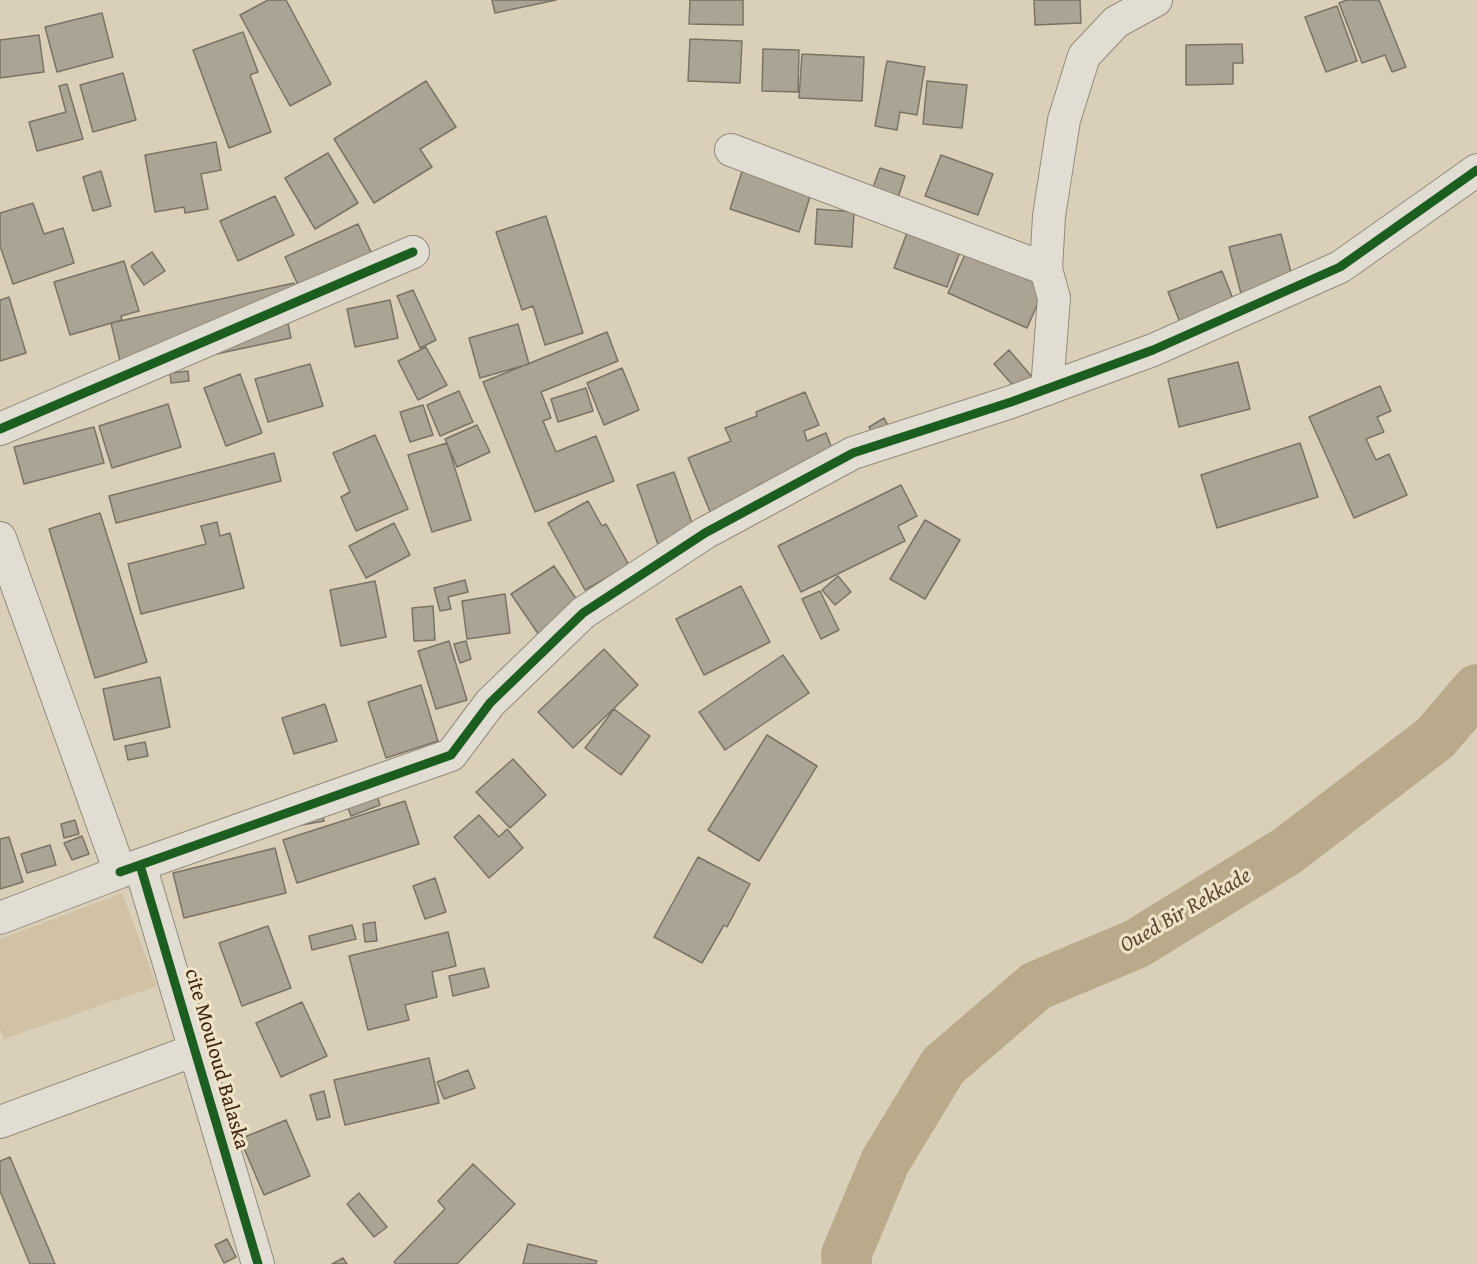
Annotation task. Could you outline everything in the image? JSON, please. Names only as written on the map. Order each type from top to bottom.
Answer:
[{"type":"street","points":[[1047,389],[1054,298],[1046,269],[1049,216],[1064,120],[1084,56],[1116,22],[1156,0]]},
{"type":"street","points":[[731,150],[1046,269]]},
{"type":"street","points":[[0,918],[130,868],[451,755],[489,703],[583,613],[705,533],[854,453],[1047,389],[1153,350],[1340,267],[1477,170]]},
{"type":"street","points":[[0,429],[412,252]]},
{"type":"street","name":"cite Mouloud Balaska","points":[[0,538],[130,868],[195,1050],[258,1264]]},
{"type":"street","points":[[0,1122],[195,1050]]},
{"type":"shaded area","points":[[122,893],[157,986],[4,1039],[0,1029],[0,939]]},
{"type":"building","points":[[268,0],[286,0],[331,84],[290,106],[240,15]]},
{"type":"building","points":[[492,0],[556,0],[495,13]]},
{"type":"building","points":[[690,0],[743,0],[743,25],[689,24]]},
{"type":"building","points":[[1034,0],[1080,0],[1081,23],[1035,25]]},
{"type":"building","points":[[1347,0],[1379,0],[1406,67],[1392,72],[1385,55],[1362,63],[1339,3]]},
{"type":"building","points":[[1337,6],[1357,61],[1326,72],[1305,17]]},
{"type":"building","points":[[102,13],[113,57],[57,72],[45,27]]},
{"type":"building","points":[[243,32],[258,72],[250,75],[271,132],[229,148],[193,50]]},
{"type":"building","points":[[39,35],[44,72],[0,78],[0,40]]},
{"type":"building","points":[[690,39],[742,41],[740,83],[688,81]]},
{"type":"building","points":[[1242,44],[1243,63],[1233,63],[1233,84],[1186,85],[1186,45]]},
{"type":"building","points":[[763,49],[799,50],[798,92],[762,91]]},
{"type":"building","points":[[802,54],[864,57],[862,101],[799,98]]},
{"type":"building","points":[[887,61],[925,67],[917,115],[900,112],[897,130],[875,126]]},
{"type":"building","points":[[123,73],[136,120],[93,132],[80,85]]},
{"type":"building","points":[[426,81],[456,127],[420,149],[432,167],[374,203],[334,139]]},
{"type":"building","points":[[927,81],[967,85],[962,128],[923,124]]},
{"type":"building","points":[[67,84],[83,139],[37,151],[29,122],[66,112],[59,86]]},
{"type":"building","points":[[216,142],[221,170],[201,174],[208,209],[185,213],[184,207],[155,212],[145,155]]},
{"type":"building","points":[[328,153],[358,203],[315,229],[285,178]]},
{"type":"building","points":[[941,155],[993,174],[978,215],[925,196]]},
{"type":"building","points":[[744,165],[813,187],[799,232],[730,209]]},
{"type":"building","points":[[880,168],[905,176],[897,201],[871,193]]},
{"type":"building","points":[[101,171],[111,206],[93,211],[83,177]]},
{"type":"building","points":[[275,196],[294,235],[238,261],[220,221]]},
{"type":"building","points":[[33,203],[44,234],[63,228],[74,263],[13,284],[0,246],[0,213]]},
{"type":"building","points":[[817,209],[854,212],[852,247],[815,244]]},
{"type":"building","points":[[546,216],[583,333],[545,345],[533,306],[522,310],[496,232]]},
{"type":"building","points":[[358,224],[377,265],[304,298],[285,257]]},
{"type":"building","points":[[908,230],[961,249],[947,287],[894,268]]},
{"type":"building","points":[[1281,234],[1297,295],[1245,309],[1229,247]]},
{"type":"building","points":[[152,252],[165,271],[144,285],[131,266]]},
{"type":"building","points":[[966,252],[1045,287],[1027,328],[948,293]]},
{"type":"building","points":[[124,261],[139,311],[121,316],[122,320],[70,335],[54,282]]},
{"type":"building","points":[[1222,271],[1239,314],[1185,335],[1168,292]]},
{"type":"building","points":[[294,283],[300,311],[286,314],[291,338],[123,374],[111,323]]},
{"type":"building","points":[[413,290],[436,340],[420,348],[397,296]]},
{"type":"building","points":[[9,297],[26,353],[0,361],[0,300]]},
{"type":"building","points":[[390,300],[398,338],[355,347],[347,309]]},
{"type":"building","points":[[518,324],[529,364],[480,378],[469,338]]},
{"type":"building","points":[[607,332],[618,361],[541,392],[551,418],[543,421],[556,452],[596,436],[614,481],[535,512],[483,382]]},
{"type":"building","points":[[426,347],[447,385],[418,400],[398,361]]},
{"type":"building","points":[[1009,350],[1033,378],[1018,391],[994,364]]},
{"type":"building","points":[[1238,362],[1250,409],[1179,427],[1168,379]]},
{"type":"building","points":[[310,364],[323,406],[268,422],[255,379]]},
{"type":"building","points":[[622,368],[639,410],[604,425],[587,383]]},
{"type":"building","points":[[188,371],[189,381],[171,383],[170,373]]},
{"type":"building","points":[[240,374],[262,433],[226,446],[204,388]]},
{"type":"building","points":[[1380,386],[1391,411],[1377,417],[1384,432],[1366,439],[1376,460],[1389,454],[1407,495],[1354,518],[1309,417]]},
{"type":"building","points":[[586,388],[593,411],[558,422],[551,399]]},
{"type":"building","points":[[459,391],[473,422],[440,436],[427,405]]},
{"type":"building","points":[[805,392],[819,425],[804,431],[807,441],[826,433],[834,454],[757,486],[762,499],[713,519],[688,458],[731,441],[725,428],[757,416],[756,412]]},
{"type":"building","points":[[168,404],[181,447],[112,468],[99,426]]},
{"type":"building","points":[[423,405],[433,435],[410,442],[400,412]]},
{"type":"building","points":[[884,418],[892,432],[877,441],[869,427]]},
{"type":"building","points":[[477,425],[490,452],[457,467],[445,439]]},
{"type":"building","points":[[94,427],[104,463],[24,484],[14,447]]},
{"type":"building","points":[[375,435],[408,509],[356,531],[341,497],[350,492],[333,453]]},
{"type":"building","points":[[447,443],[471,520],[432,532],[408,455]]},
{"type":"building","points":[[1300,443],[1318,497],[1217,528],[1201,475]]},
{"type":"building","points":[[274,453],[281,481],[116,523],[109,496]]},
{"type":"building","points":[[674,472],[698,540],[661,553],[637,485]]},
{"type":"building","points":[[901,485],[917,516],[898,526],[905,541],[801,592],[778,546]]},
{"type":"building","points":[[588,501],[602,526],[606,524],[629,565],[585,590],[548,523]]},
{"type":"building","points":[[100,513],[147,662],[95,678],[49,529]]},
{"type":"building","points":[[925,520],[960,540],[925,599],[890,579]]},
{"type":"building","points":[[217,522],[220,536],[230,533],[244,588],[141,614],[128,564],[206,544],[201,526]]},
{"type":"building","points":[[394,523],[410,555],[366,578],[349,546]]},
{"type":"building","points":[[554,566],[581,606],[539,635],[511,594]]},
{"type":"building","points":[[838,576],[851,592],[835,605],[822,590]]},
{"type":"building","points":[[465,580],[468,592],[448,597],[451,609],[440,611],[434,588]]},
{"type":"building","points":[[375,581],[386,637],[341,646],[330,590]]},
{"type":"building","points":[[741,586],[770,642],[704,675],[676,619]]},
{"type":"building","points":[[820,591],[839,630],[821,639],[802,599]]},
{"type":"building","points":[[505,594],[510,633],[467,639],[462,601]]},
{"type":"building","points":[[433,606],[435,640],[414,641],[412,608]]},
{"type":"building","points":[[449,641],[467,700],[436,709],[418,651]]},
{"type":"building","points":[[466,641],[471,659],[460,663],[454,644]]},
{"type":"building","points":[[604,649],[638,685],[573,748],[538,712]]},
{"type":"building","points":[[783,655],[809,693],[725,750],[699,712]]},
{"type":"building","points":[[160,677],[170,727],[114,740],[103,689]]},
{"type":"building","points":[[421,685],[438,741],[386,758],[368,702]]},
{"type":"building","points":[[325,704],[337,741],[294,754],[282,718]]},
{"type":"building","points":[[614,709],[650,736],[621,775],[585,748]]},
{"type":"building","points":[[767,735],[817,766],[759,861],[708,830]]},
{"type":"building","points":[[145,742],[148,756],[128,760],[125,746]]},
{"type":"building","points":[[513,759],[546,795],[510,828],[476,792]]},
{"type":"building","points":[[374,787],[380,805],[351,816],[344,798]]},
{"type":"building","points":[[405,801],[419,844],[297,883],[283,840]]},
{"type":"building","points":[[321,807],[324,821],[302,825],[300,811]]},
{"type":"building","points":[[479,815],[499,837],[507,829],[523,848],[489,878],[454,837]]},
{"type":"building","points":[[75,820],[79,834],[64,838],[61,824]]},
{"type":"building","points":[[82,836],[89,854],[72,860],[64,843]]},
{"type":"building","points":[[9,837],[23,882],[0,889],[0,839]]},
{"type":"building","points":[[50,845],[56,865],[27,873],[21,854]]},
{"type":"building","points":[[275,848],[286,893],[184,918],[173,873]]},
{"type":"building","points":[[698,857],[750,884],[727,927],[724,925],[702,963],[654,937]]},
{"type":"building","points":[[435,878],[446,912],[425,919],[413,886]]},
{"type":"building","points":[[375,922],[377,941],[365,942],[363,924]]},
{"type":"building","points":[[352,925],[356,939],[312,950],[309,936]]},
{"type":"building","points":[[268,926],[291,988],[242,1006],[219,943]]},
{"type":"building","points":[[448,932],[456,966],[432,972],[437,997],[405,1005],[409,1020],[368,1030],[349,956]]},
{"type":"building","points":[[484,968],[489,987],[453,996],[449,976]]},
{"type":"building","points":[[302,1002],[327,1056],[281,1077],[256,1023]]},
{"type":"building","points":[[429,1058],[439,1103],[345,1125],[334,1080]]},
{"type":"building","points":[[468,1070],[475,1088],[444,1099],[437,1082]]},
{"type":"building","points":[[324,1091],[330,1117],[317,1120],[310,1095]]},
{"type":"building","points":[[286,1120],[310,1176],[264,1195],[240,1139]]},
{"type":"building","points":[[10,1157],[55,1264],[30,1264],[0,1191],[0,1161]]},
{"type":"building","points":[[473,1164],[515,1204],[457,1264],[396,1264],[394,1262],[445,1209],[438,1201]]},
{"type":"building","points":[[359,1193],[387,1227],[374,1237],[347,1204]]},
{"type":"building","points":[[227,1239],[236,1257],[224,1263],[215,1245]]},
{"type":"building","points":[[528,1244],[597,1261],[596,1264],[523,1264]]},
{"type":"building","points":[[343,1258],[347,1264],[332,1264]]},
{"type":"waterway","name":"Oued Bir Rekkade","points":[[847,1264],[846,1255],[885,1162],[943,1066],[1036,986],[1136,944],[1287,851],[1435,738],[1477,689]]},
{"type":"cycle path","points":[[120,872],[451,755],[490,703],[583,613],[705,533],[853,453],[1011,402],[1153,350],[1340,267],[1477,170]]},
{"type":"cycle path","points":[[0,429],[413,252]]},
{"type":"cycle path","points":[[140,865],[258,1264]]}]
